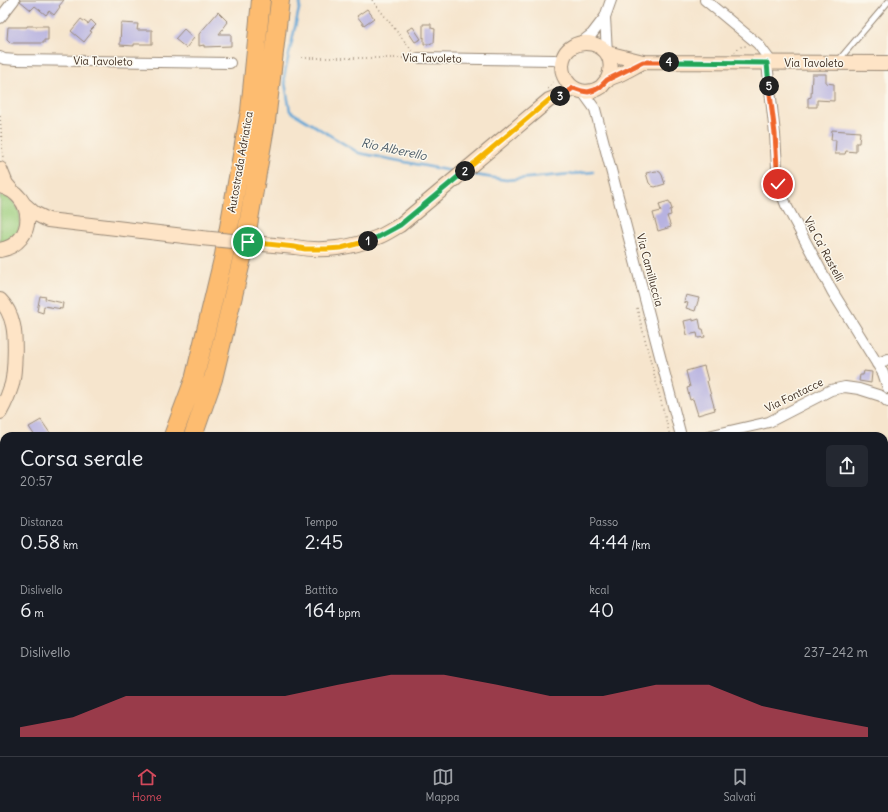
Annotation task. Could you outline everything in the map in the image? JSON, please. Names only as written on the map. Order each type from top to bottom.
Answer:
[{"type":"highway","name":"Autostrada Adriatica","points":[[174,432],[194,380],[224,255],[250,111],[261,0]]},
{"type":"highway","name":"Autostrada Adriatica","points":[[194,432],[213,379],[243,254],[266,121],[280,0]]},
{"type":"main road","points":[[549,100],[566,54],[571,48],[578,44],[595,44],[607,53],[610,60],[610,74],[604,84],[595,90],[588,92],[568,84],[565,78],[559,74]]},
{"type":"main road","name":"Via Tavoleto","points":[[607,53],[643,62],[888,63]]},
{"type":"main road","name":"Via Tavoleto","points":[[604,84],[643,62]]},
{"type":"main road","points":[[2,165],[6,189],[22,200],[34,213],[48,220],[312,249],[341,248],[378,237],[400,225],[549,100],[578,89]]},
{"type":"main road","points":[[0,250],[7,248],[21,238],[25,230],[27,218],[25,205]]},
{"type":"main road","points":[[25,230],[48,220]]},
{"type":"main road","points":[[0,300],[8,311],[13,324],[15,351],[12,382],[6,402],[0,412]]},
{"type":"street","points":[[0,18],[14,0]]},
{"type":"street","points":[[578,44],[592,34],[605,17],[611,0]]},
{"type":"street","points":[[705,0],[758,44],[769,63]]},
{"type":"street","points":[[605,17],[607,53]]},
{"type":"street","name":"Via Tavoleto","points":[[0,57],[4,59],[16,60],[230,63]]},
{"type":"street","name":"Via Tavoleto","points":[[418,58],[554,60],[559,74]]},
{"type":"street","name":"Via Ca' Rastelli","points":[[769,63],[778,184],[786,205],[832,291],[883,373],[888,388]]},
{"type":"street","name":"Via Camilluccia","points":[[595,109],[604,84]]},
{"type":"street","name":"Via Camilluccia","points":[[578,89],[595,109],[680,432]]},
{"type":"street","points":[[877,364],[888,359]]},
{"type":"street","name":"Via Fontacce","points":[[725,432],[769,422],[830,390],[859,388],[880,396],[888,402]]},
{"type":"lane","points":[[836,63],[888,2]]},
{"type":"path","points":[[372,0],[418,58]]},
{"type":"path","name":"Via Tavoleto","points":[[302,58],[418,58]]},
{"type":"path","points":[[0,116],[2,165]]},
{"type":"path","points":[[637,306],[669,432]]},
{"type":"green space","points":[[0,195],[12,200],[16,205],[20,216],[20,222],[16,234],[9,240],[0,244]]},
{"type":"building","points":[[20,0],[64,0],[54,15],[49,11],[46,15],[35,6],[31,10]]},
{"type":"building","points":[[367,9],[374,18],[364,25],[357,16]]},
{"type":"building","points":[[218,12],[228,22],[219,34],[231,34],[231,46],[199,46],[199,34]]},
{"type":"building","points":[[81,19],[88,24],[91,20],[96,25],[90,31],[92,32],[84,42],[71,31]]},
{"type":"building","points":[[121,23],[138,24],[137,30],[152,30],[152,44],[134,44],[134,46],[120,45]]},
{"type":"building","points":[[423,24],[431,24],[431,28],[435,29],[434,43],[424,44]]},
{"type":"building","points":[[48,26],[48,40],[44,40],[44,43],[11,43],[7,39],[8,27]]},
{"type":"building","points":[[413,27],[421,39],[415,42],[407,30]]},
{"type":"building","points":[[184,29],[194,38],[186,48],[175,39]]},
{"type":"building","points":[[812,74],[826,74],[826,83],[834,84],[834,101],[817,100],[817,107],[808,107],[808,98],[811,97]]},
{"type":"building","points":[[832,130],[860,132],[859,143],[856,143],[856,152],[846,151],[845,154],[835,154],[836,140],[831,140]]},
{"type":"building","points":[[656,171],[660,172],[665,184],[655,187],[649,183],[646,173]]},
{"type":"building","points":[[669,201],[672,209],[670,210],[671,215],[667,216],[671,227],[658,231],[653,213],[661,211],[659,204]]},
{"type":"building","points":[[686,295],[699,298],[695,311],[686,308],[688,303],[684,302]]},
{"type":"building","points":[[40,296],[46,297],[45,299],[63,303],[62,309],[44,306],[43,313],[37,311]]},
{"type":"building","points":[[693,319],[693,321],[699,319],[701,329],[703,329],[705,337],[698,338],[697,333],[687,335],[684,321]]},
{"type":"building","points":[[704,366],[715,410],[698,415],[693,399],[690,400],[687,388],[690,387],[686,371]]},
{"type":"building","points":[[864,371],[872,372],[871,383],[859,381],[860,375],[863,375]]},
{"type":"building","points":[[41,420],[49,432],[32,432],[29,427]]},
{"type":"waterway","name":"Rio Alberello","points":[[301,0],[284,77],[290,111],[359,153],[456,172]]},
{"type":"waterway","name":"Rio Alberello","points":[[469,174],[506,180],[593,172]]},
{"type":"route","points":[[248,242],[305,249],[327,249],[341,248],[378,237],[400,225],[549,100],[565,94],[573,88],[588,92],[595,90],[607,80],[643,62],[767,63],[775,134],[778,184]]}]
